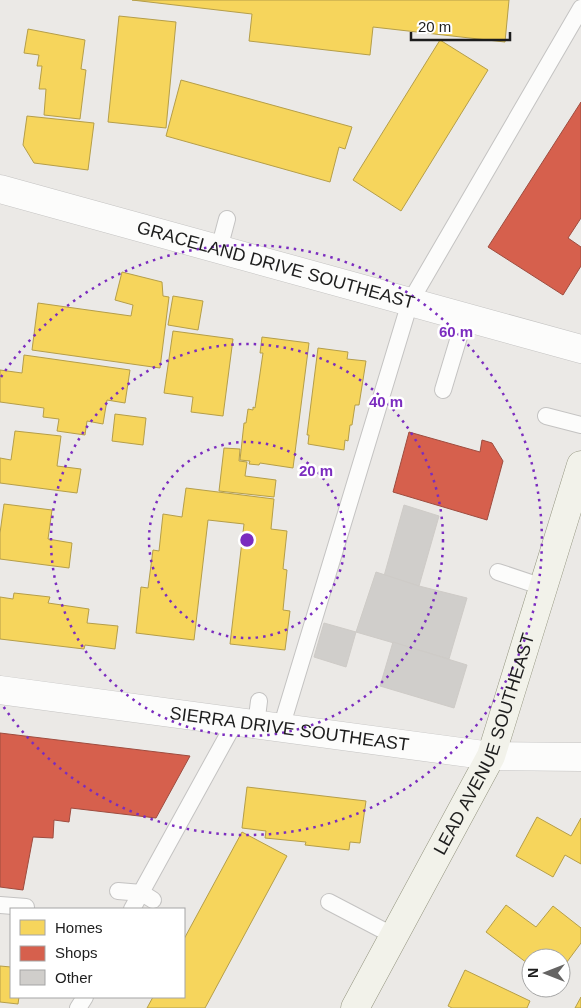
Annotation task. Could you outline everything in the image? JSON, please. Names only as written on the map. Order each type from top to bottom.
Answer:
[{"type":"main road","name":"LEAD AVENUE SOUTHEAST","points":[[355,1008],[491,756],[581,465]]},
{"type":"street","name":"GRACELAND DRIVE SOUTHEAST","points":[[0,189],[581,349]]},
{"type":"street","name":"SIERRA DRIVE SOUTHEAST","points":[[0,690],[258,719],[491,756],[581,757]]},
{"type":"lane","points":[[133,908],[147,896],[258,719],[324,559],[410,302],[512,113],[581,8]]},
{"type":"lane","points":[[219,249],[227,219]]},
{"type":"lane","points":[[443,390],[465,317]]},
{"type":"lane","points":[[546,416],[581,425]]},
{"type":"lane","points":[[498,572],[543,587]]},
{"type":"lane","points":[[118,891],[147,896]]},
{"type":"lane","points":[[330,902],[394,936]]},
{"type":"lane","points":[[0,904],[26,907]]},
{"type":"building: Homes","points":[[132,0],[509,0],[505,42],[373,27],[370,55],[249,41],[252,14]]},
{"type":"building: Homes","points":[[119,16],[176,22],[166,128],[108,122]]},
{"type":"building: Homes","points":[[28,29],[85,40],[81,69],[86,70],[80,119],[44,115],[46,89],[39,89],[42,66],[37,66],[39,55],[24,53]]},
{"type":"building: Homes","points":[[440,40],[488,70],[401,211],[353,180]]},
{"type":"building: Homes","points":[[181,80],[352,127],[345,149],[339,147],[330,182],[166,136]]},
{"type":"building: Homes","points":[[27,116],[94,123],[88,170],[34,163],[23,145]]},
{"type":"building: Homes","points":[[122,272],[162,282],[163,296],[169,297],[160,368],[32,350],[38,303],[131,316],[133,305],[115,300]]},
{"type":"building: Homes","points":[[173,296],[203,301],[198,330],[168,325]]},
{"type":"building: Homes","points":[[173,331],[233,339],[223,416],[191,412],[193,397],[164,393]]},
{"type":"building: Homes","points":[[262,337],[309,343],[293,468],[260,463],[259,465],[249,464],[250,461],[240,460],[244,423],[246,423],[248,409],[253,410],[253,407],[255,408],[263,353],[260,353]]},
{"type":"building: Homes","points":[[318,348],[348,352],[347,359],[366,361],[359,405],[355,405],[352,425],[350,425],[348,441],[345,440],[344,450],[308,444],[309,435],[307,435]]},
{"type":"building: Homes","points":[[24,355],[130,370],[125,403],[107,400],[103,424],[87,421],[85,435],[57,431],[59,419],[43,417],[44,408],[0,402],[0,370],[22,373]]},
{"type":"building: Homes","points":[[115,414],[146,418],[143,445],[112,441]]},
{"type":"building: Homes","points":[[15,431],[61,436],[57,466],[81,469],[77,493],[0,483],[0,458],[11,460]]},
{"type":"building: Homes","points":[[224,448],[240,449],[239,461],[247,462],[245,476],[276,480],[274,497],[219,491]]},
{"type":"building: Homes","points":[[186,488],[274,499],[271,529],[287,531],[283,569],[287,570],[283,610],[290,611],[285,650],[230,644],[244,524],[208,520],[194,640],[136,633],[141,587],[148,588],[153,550],[159,551],[163,514],[182,517]]},
{"type":"building: Homes","points":[[4,504],[52,510],[48,539],[72,543],[69,568],[0,559],[0,533]]},
{"type":"building: Homes","points":[[14,593],[50,597],[48,603],[89,609],[87,623],[118,626],[115,649],[85,645],[84,649],[0,639],[0,597],[13,599]]},
{"type":"building: Homes","points":[[247,787],[366,801],[360,843],[350,842],[349,850],[305,845],[306,842],[265,838],[266,831],[242,828]]},
{"type":"building: Homes","points":[[537,817],[571,836],[581,818],[581,864],[565,855],[553,877],[516,856]]},
{"type":"building: Homes","points":[[242,832],[287,856],[205,1008],[147,1008],[152,998],[185,998],[185,937]]},
{"type":"building: Homes","points":[[506,905],[536,927],[553,906],[581,928],[581,943],[571,956],[571,948],[521,948],[521,958],[486,932]]},
{"type":"building: Homes","points":[[0,966],[10,967],[10,998],[19,998],[18,1004],[0,1002]]},
{"type":"building: Homes","points":[[465,970],[530,1001],[527,1008],[452,1008],[448,1006]]},
{"type":"building: Homes","points":[[581,997],[581,1008],[575,1008]]},
{"type":"building: Shops","points":[[581,102],[581,218],[568,238],[581,247],[581,266],[563,295],[488,247]]},
{"type":"building: Shops","points":[[409,432],[480,452],[482,440],[492,443],[503,461],[487,520],[393,492]]},
{"type":"building: Shops","points":[[0,733],[190,756],[156,818],[71,808],[69,822],[54,820],[53,838],[33,837],[23,890],[0,887]]},
{"type":"building: Other","points":[[404,505],[439,516],[419,586],[384,576]]},
{"type":"building: Other","points":[[376,572],[419,586],[467,598],[449,659],[356,632]]},
{"type":"building: Other","points":[[324,623],[356,632],[346,667],[314,657]]},
{"type":"building: Other","points":[[393,642],[467,665],[454,708],[380,686]]}]
